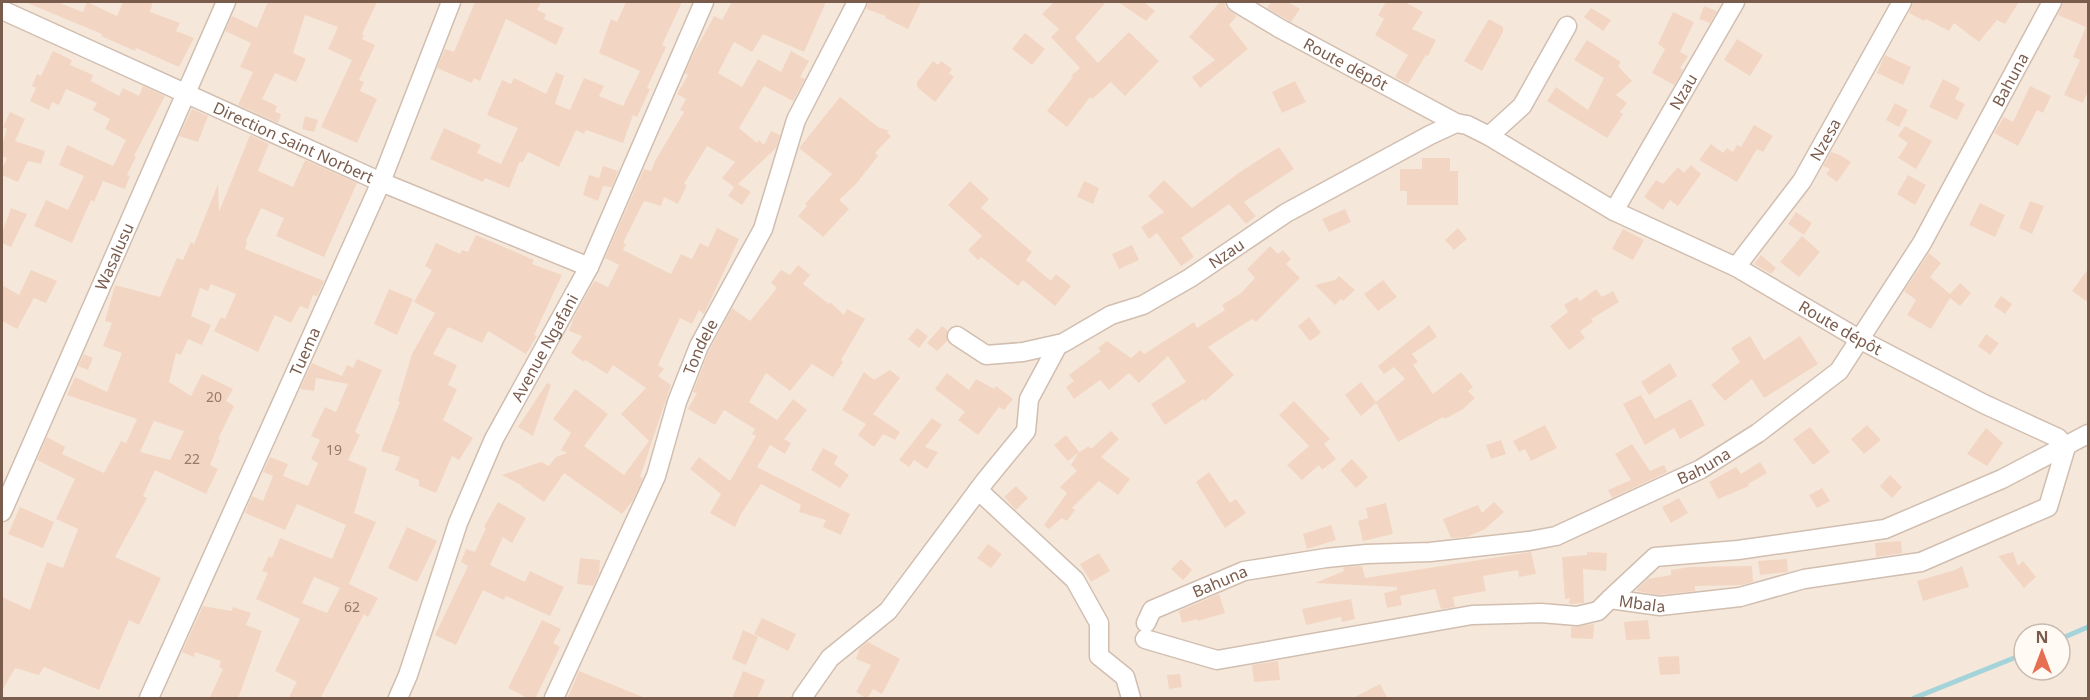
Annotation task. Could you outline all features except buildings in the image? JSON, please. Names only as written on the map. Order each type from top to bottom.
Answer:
[{"type":"street","name":"Wasalusu","points":[[2,512],[226,2]]},
{"type":"street","name":"Tuema","points":[[148,699],[381,182],[451,2]]},
{"type":"street","name":"Avenue Ngafani","points":[[398,699],[458,523],[494,439],[589,267],[704,2]]},
{"type":"street","name":"Tondele","points":[[554,699],[657,476],[677,402],[699,346],[763,229],[796,120],[857,2]]},
{"type":"street","name":"Route dépôt","points":[[1236,2],[1278,28],[1456,123]]},
{"type":"street","name":"Nzau","points":[[1614,211],[1735,2]]},
{"type":"street","name":"Nzesa","points":[[1736,267],[1802,181],[1902,2]]},
{"type":"street","name":"Bahuna","points":[[1146,631],[1152,610],[1244,571],[1326,558],[1430,552],[1556,536],[1701,469],[1758,433],[1839,371],[1922,243],[2052,2]]},
{"type":"street","name":"Direction Saint Norbert","points":[[2,10],[381,182],[589,267]]},
{"type":"street","points":[[1489,136],[1522,106],[1567,26]]},
{"type":"street","points":[[1456,123],[1467,125],[1489,136],[1614,211]]},
{"type":"street","name":"Nzau","points":[[957,336],[986,355],[1023,352],[1058,345],[1111,315],[1143,305],[1190,278],[1286,213],[1456,123]]},
{"type":"street","name":"Route dépôt","points":[[1614,211],[1736,267],[1859,339],[1984,404],[2058,438],[2066,447]]},
{"type":"street","points":[[802,699],[830,658],[888,611],[978,490],[1026,431],[1029,399],[1058,345]]},
{"type":"street","points":[[1610,599],[1655,556],[1738,550],[1885,529],[2002,479],[2088,434]]},
{"type":"street","name":"Mbala","points":[[1146,631],[1217,660],[1472,615],[1541,613],[1577,616],[1598,611],[1610,599],[1660,606],[1740,597],[1804,579],[1921,562],[2048,507],[2066,447]]},
{"type":"street","points":[[978,490],[1075,580],[1099,623],[1099,656],[1125,677],[1131,699]]},
{"type":"shaded area","points":[[2,2],[2088,2],[2088,698],[2,698]]},
{"type":"waterway","points":[[2072,634],[2088,627]]},
{"type":"waterway","points":[[1914,698],[2012,659]]}]
